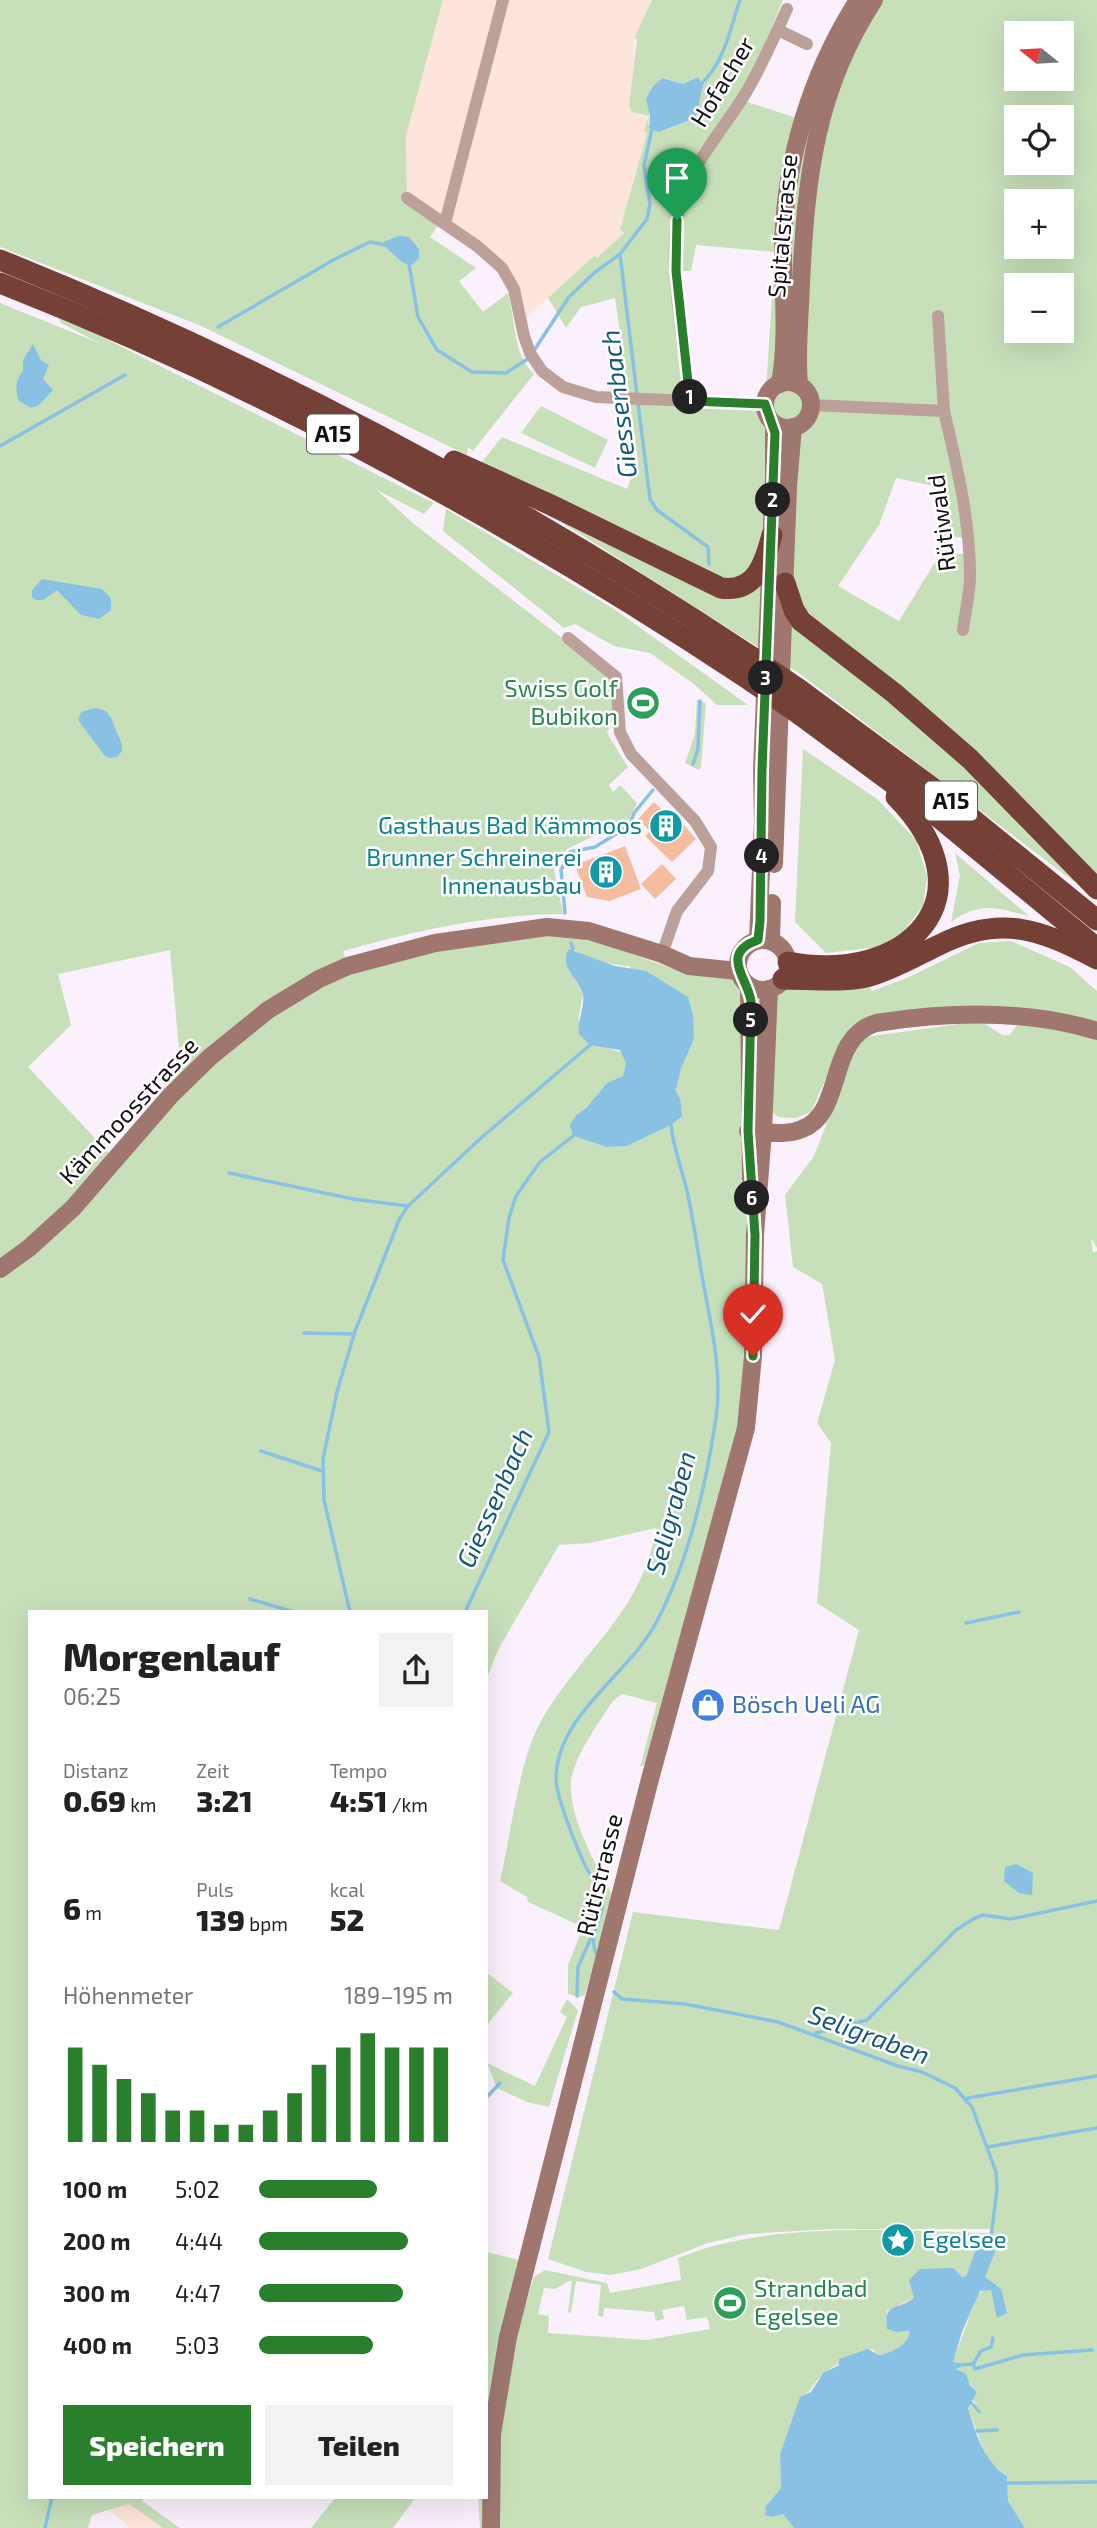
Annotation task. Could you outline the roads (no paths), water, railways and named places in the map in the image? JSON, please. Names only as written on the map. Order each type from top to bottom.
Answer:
[{"type":"highway","name":"A15","points":[[0,260],[174,334],[288,388],[498,499],[611,566],[800,690],[949,800],[1097,920]]},
{"type":"highway","name":"A15","points":[[0,283],[220,379],[386,461],[488,517],[600,584],[751,681],[850,751],[983,852],[1097,948]]},
{"type":"highway","points":[[288,388],[507,484],[717,587],[736,588],[755,578],[764,564],[772,535]]},
{"type":"highway","points":[[779,590],[802,621],[894,693],[962,751],[1097,889]]},
{"type":"highway","points":[[780,977],[861,963],[887,955],[912,939],[933,907],[938,885],[938,868],[928,837],[907,808],[850,751]]},
{"type":"highway","points":[[780,977],[834,980],[862,978],[901,964],[960,935],[998,927],[1043,933],[1097,959]]},
{"type":"main road","name":"Spitalstrasse","points":[[780,384],[786,314],[784,231],[792,167],[803,120],[818,76],[830,48],[858,0]]},
{"type":"main road","name":"Spitalstrasse","points":[[799,385],[805,202],[809,168],[833,82],[874,0]]},
{"type":"main road","points":[[774,424],[793,428],[806,419],[811,405],[807,393],[799,385],[780,384],[769,391],[765,404],[765,411],[774,424],[772,535],[779,590]]},
{"type":"main road","points":[[765,941],[779,590],[793,428]]},
{"type":"main road","name":"Kämmoosstrasse","points":[[0,1269],[29,1248],[73,1209],[171,1095],[210,1057],[268,1010],[319,979],[348,966],[400,950],[534,928],[583,930],[662,954],[739,964]]},
{"type":"main road","points":[[765,941],[782,949],[780,977],[749,986],[739,964],[746,946],[765,941]]},
{"type":"main road","name":"Rütistrasse","points":[[756,1131],[780,977]]},
{"type":"main road","name":"Rütistrasse","points":[[491,2528],[492,2434],[508,2337],[650,1779],[744,1439],[753,1356],[755,1235],[756,1131],[749,986]]},
{"type":"main road","points":[[756,1131],[798,1131],[817,1119],[848,1045],[864,1028],[876,1023],[1009,1015],[1061,1021],[1097,1031]]},
{"type":"street","points":[[445,223],[503,0]]},
{"type":"street","name":"Hofacher","points":[[690,401],[676,271],[676,230],[680,208],[697,164],[749,87],[787,9]]},
{"type":"street","name":"Hofacher","points":[[778,30],[807,44]]},
{"type":"street","points":[[407,198],[485,252],[508,277],[517,296],[525,342],[536,364],[556,382],[581,394],[765,404]]},
{"type":"street","name":"Rütiwald","points":[[938,316],[944,411],[964,492],[969,554],[970,579],[963,630]]},
{"type":"street","points":[[811,405],[944,411]]},
{"type":"street","points":[[568,638],[614,673],[618,684],[619,723],[631,754],[695,821],[711,847],[708,871],[682,903],[662,954]]},
{"type":"water","points":[[698,77],[703,86],[696,118],[659,132],[649,128],[650,116],[646,99],[653,86],[663,78],[683,84]]},
{"type":"water","points":[[399,236],[409,237],[419,249],[419,258],[412,265],[404,263],[382,245],[383,242]]},
{"type":"water","points":[[33,344],[41,360],[49,365],[43,379],[53,390],[38,406],[31,408],[19,401],[16,385],[23,371],[23,360]]},
{"type":"water","points":[[42,579],[102,589],[111,598],[111,610],[99,619],[81,615],[57,590],[43,600],[36,600],[32,597],[32,590]]},
{"type":"water","points":[[94,708],[108,713],[112,719],[122,746],[117,757],[104,755],[78,720],[81,712]]},
{"type":"water","points":[[569,949],[615,966],[646,971],[688,997],[693,1015],[694,1039],[681,1068],[676,1090],[681,1102],[682,1116],[671,1125],[627,1146],[607,1147],[573,1136],[570,1125],[576,1115],[586,1108],[607,1083],[623,1076],[626,1063],[620,1050],[590,1045],[579,1034],[583,995],[566,961]]},
{"type":"water","points":[[1016,1864],[1033,1873],[1032,1895],[1019,1893],[1004,1881],[1005,1867]]},
{"type":"water","name":"Egelsee","points":[[986,2237],[993,2238],[995,2252],[985,2277],[1001,2289],[1007,2313],[997,2318],[991,2290],[980,2291],[962,2332],[953,2362],[960,2363],[961,2367],[956,2369],[966,2374],[970,2385],[977,2392],[972,2401],[981,2412],[979,2414],[971,2404],[968,2408],[975,2428],[986,2455],[1007,2476],[1008,2501],[1025,2528],[794,2528],[783,2514],[772,2517],[765,2515],[766,2506],[781,2488],[780,2454],[800,2397],[811,2392],[823,2373],[839,2365],[839,2359],[868,2349],[879,2355],[903,2344],[910,2331],[896,2332],[887,2329],[887,2314],[892,2308],[914,2298],[909,2280],[920,2269],[953,2268],[962,2277],[966,2276],[976,2249]]},
{"type":"waterway","points":[[701,84],[716,66],[730,34],[740,0]]},
{"type":"waterway","name":"Giessenbach","points":[[533,352],[569,297],[594,273],[620,254],[647,219],[650,204],[644,165],[652,129]]},
{"type":"waterway","points":[[218,327],[335,259],[370,242],[386,245]]},
{"type":"waterway","name":"Giessenbach","points":[[620,254],[637,395]]},
{"type":"waterway","points":[[409,264],[418,317],[437,350],[472,372],[506,373],[529,358]]},
{"type":"waterway","points":[[0,446],[125,375]]},
{"type":"waterway","name":"Giessenbach","points":[[638,403],[650,499],[657,510],[708,547],[709,564]]},
{"type":"waterway","name":"Giessenbach","points":[[693,764],[698,749],[700,701]]},
{"type":"waterway","name":"Giessenbach","points":[[565,913],[561,870],[570,852],[595,847],[629,826],[634,813],[653,790]]},
{"type":"waterway","name":"Giessenbach","points":[[571,943],[573,949]]},
{"type":"waterway","points":[[350,1610],[324,1500],[323,1459],[337,1392],[354,1334],[399,1220],[408,1206],[481,1138],[590,1045]]},
{"type":"waterway","name":"Seligraben","points":[[596,1953],[594,1938],[603,1904],[602,1897],[578,1850],[560,1798],[556,1779],[559,1756],[581,1715],[645,1640],[668,1598],[695,1522],[712,1444],[718,1400],[712,1328],[691,1209],[671,1125]]},
{"type":"waterway","name":"Giessenbach","points":[[466,1610],[549,1432],[539,1357],[503,1260],[509,1218],[516,1196],[540,1162],[573,1136]]},
{"type":"waterway","points":[[229,1173],[353,1199],[408,1206]]},
{"type":"waterway","points":[[304,1333],[354,1334]]},
{"type":"waterway","points":[[261,1451],[322,1471]]},
{"type":"waterway","points":[[250,1599],[287,1610]]},
{"type":"waterway","points":[[966,1623],[1019,1612]]},
{"type":"waterway","points":[[816,2033],[867,2020],[956,1930],[975,1918],[983,1915],[1011,1919],[1097,1901]]},
{"type":"waterway","points":[[577,1996],[578,1967],[591,1938]]},
{"type":"waterway","name":"Seligraben","points":[[614,1992],[622,1999],[685,2004],[778,2022],[898,2066],[922,2072],[955,2088],[972,2107],[996,2172],[997,2190],[991,2237]]},
{"type":"waterway","points":[[968,2098],[1097,2076]]},
{"type":"waterway","points":[[488,2096],[500,2083]]},
{"type":"waterway","points":[[987,2147],[1097,2128]]},
{"type":"waterway","points":[[973,2364],[981,2351],[991,2347],[993,2338]]},
{"type":"waterway","points":[[961,2365],[973,2364],[975,2369],[1023,2355],[1092,2350]]},
{"type":"waterway","points":[[977,2431],[997,2430]]},
{"type":"waterway","points":[[1007,2483],[1097,2482]]},
{"type":"waterway","name":"Giessenbach","points":[[45,2528],[52,2499]]},
{"type":"place","name":"Swiss Golf Bubikon","points":[[643,703]]},
{"type":"place","name":"Gasthaus Bad Kämmoos","points":[[666,826]]},
{"type":"place","name":"Brunner Schreinerei Innenausbau","points":[[606,872]]},
{"type":"place","name":"Bösch Ueli AG","points":[[708,1705]]},
{"type":"place","name":"Egelsee","points":[[898,2240]]},
{"type":"place","name":"Strandbad Egelsee","points":[[730,2303]]}]
